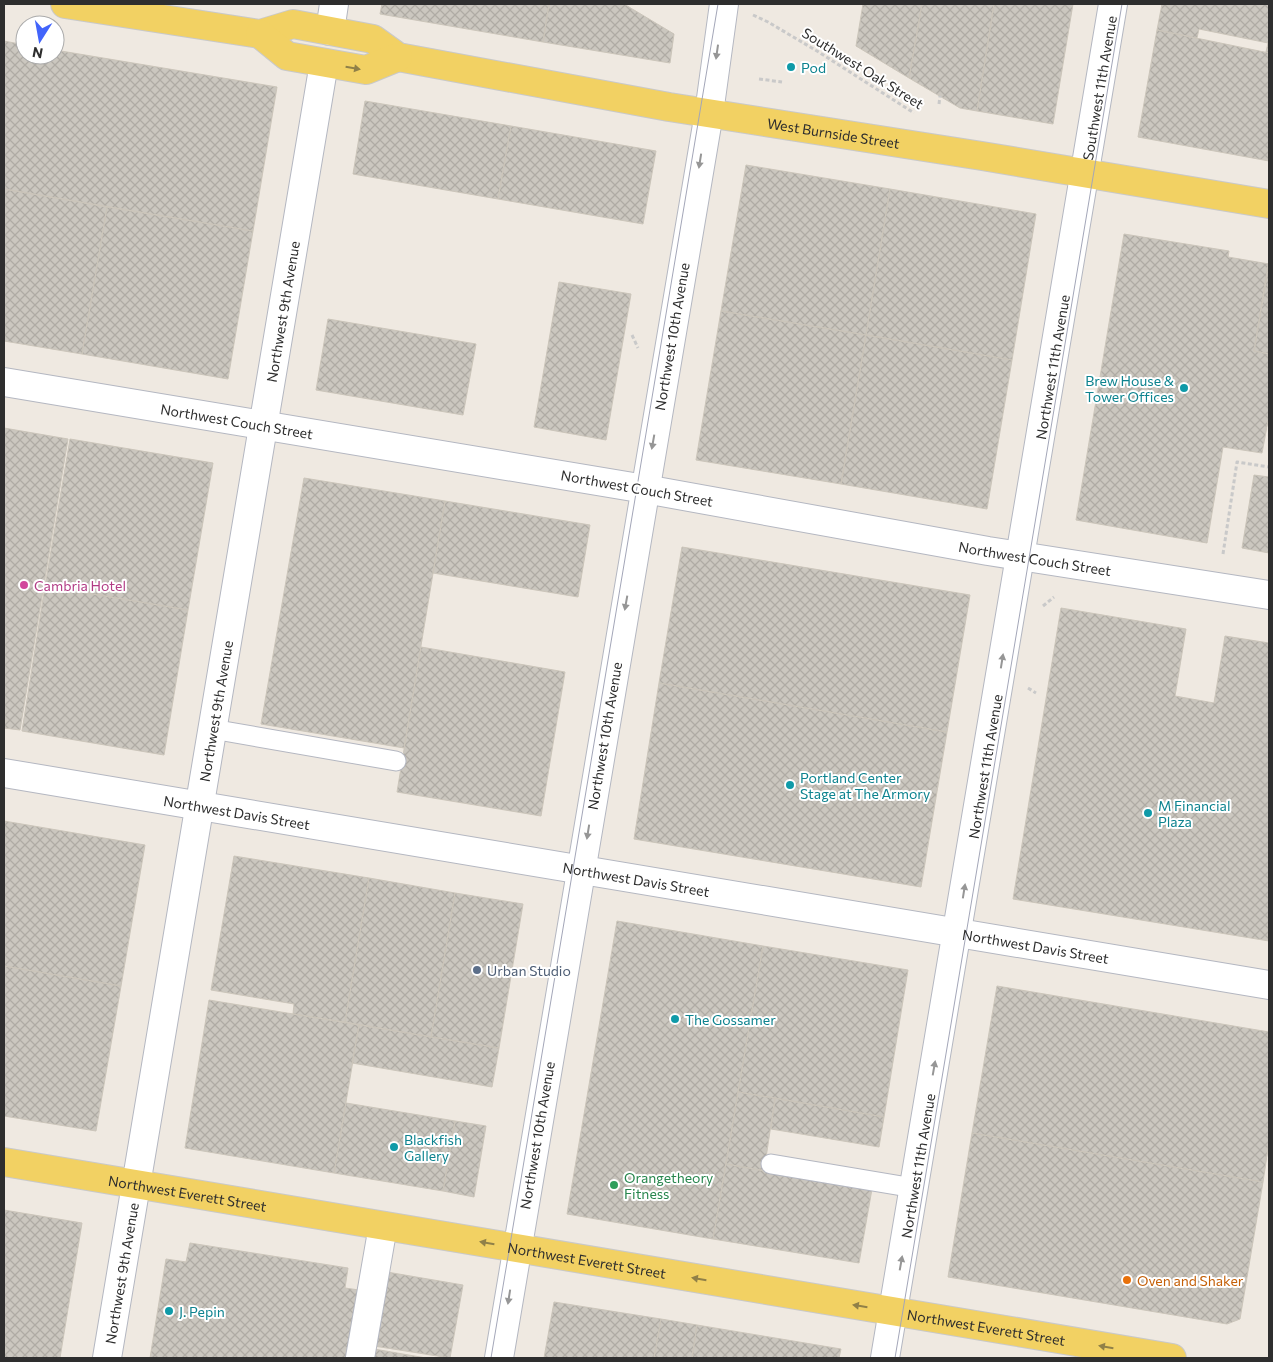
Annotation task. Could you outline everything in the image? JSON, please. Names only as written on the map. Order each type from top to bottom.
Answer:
[{"type":"main road","name":"West Burnside Street","points":[[65,4],[260,34],[293,24],[373,39],[398,57],[708,113],[1269,204]]},
{"type":"main road","name":"West Burnside Street","points":[[260,34],[288,56],[324,63],[366,70],[398,57]]},
{"type":"main road","name":"Northwest Everett Street","points":[[4,1162],[1172,1358]]},
{"type":"street","points":[[330,31],[334,4]]},
{"type":"street","name":"Southwest 11th Avenue","points":[[1085,173],[1113,4]]},
{"type":"street","name":"Northwest 10th Avenue","points":[[499,1358],[708,113],[736,8]]},
{"type":"street","name":"Northwest 9th Avenue","points":[[107,1358],[324,63]]},
{"type":"street","name":"Northwest 11th Avenue","points":[[885,1358],[1085,173]]},
{"type":"street","name":"Northwest Couch Street","points":[[4,382],[645,489],[1020,556],[1269,595]]},
{"type":"street","name":"Northwest Davis Street","points":[[4,772],[1269,985]]},
{"type":"street","points":[[360,1358],[382,1226]]},
{"type":"lane","points":[[212,729],[396,761]]},
{"type":"lane","points":[[771,1164],[914,1188]]},
{"type":"path","name":"Southwest Oak Street","points":[[736,8],[768,22],[800,41],[919,117]]},
{"type":"path","points":[[759,79],[782,82]]},
{"type":"path","points":[[938,104],[940,96]]},
{"type":"path","points":[[1222,554],[1237,462],[1269,468]]},
{"type":"building","points":[[382,4],[549,4],[543,42],[380,14]]},
{"type":"building","points":[[549,4],[624,4],[674,34],[670,63],[543,42]]},
{"type":"building","points":[[863,4],[922,4],[909,78],[856,46]]},
{"type":"building","points":[[922,4],[994,4],[977,111],[960,108],[909,78]]},
{"type":"building","points":[[994,4],[1073,4],[1053,124],[977,111]]},
{"type":"building","points":[[1162,4],[1269,4],[1269,53],[1266,52],[1268,43],[1199,29],[1197,38],[1157,30]]},
{"type":"building","points":[[1157,30],[1269,53],[1269,161],[1138,137]]},
{"type":"building","points":[[4,41],[15,43],[15,65],[65,65],[65,52],[277,87],[253,231],[4,189]]},
{"type":"building","points":[[365,101],[511,126],[498,199],[353,174]]},
{"type":"building","points":[[511,126],[656,151],[643,224],[498,199]]},
{"type":"building","points":[[746,165],[890,189],[866,335],[721,311]]},
{"type":"building","points":[[4,189],[107,207],[82,354],[4,341]]},
{"type":"building","points":[[890,189],[1036,214],[1012,360],[866,335]]},
{"type":"building","points":[[107,207],[253,231],[228,379],[82,354]]},
{"type":"building","name":"Brew House & Tower Offices","points":[[1124,234],[1229,251],[1228,257],[1269,264],[1254,351],[1269,354],[1269,422],[1262,453],[1223,447],[1207,543],[1076,520]]},
{"type":"building","points":[[1269,259],[1269,354],[1254,351]]},
{"type":"building","points":[[559,282],[631,294],[606,440],[534,427]]},
{"type":"building","points":[[721,311],[866,335],[841,484],[696,460]]},
{"type":"building","points":[[328,319],[476,344],[463,415],[316,390]]},
{"type":"building","points":[[866,335],[1012,360],[987,509],[841,484]]},
{"type":"building","name":"Cambria Hotel","points":[[4,428],[68,439],[20,730],[4,728]]},
{"type":"building","points":[[70,439],[213,463],[188,610],[45,586]]},
{"type":"building","points":[[1254,475],[1269,477],[1269,553],[1242,548]]},
{"type":"building","points":[[304,478],[445,501],[404,748],[261,724]]},
{"type":"building","points":[[445,501],[590,525],[578,597],[433,573]]},
{"type":"building","points":[[682,547],[970,595],[947,732],[659,683]]},
{"type":"building","points":[[45,586],[188,610],[164,755],[22,731]]},
{"type":"building","name":"M Financial Plaza","points":[[1061,608],[1186,629],[1175,696],[1214,703],[1225,636],[1269,643],[1269,941],[1013,899]]},
{"type":"building","points":[[421,647],[565,672],[541,816],[397,792]]},
{"type":"building","name":"Portland Center Stage at The Armory","points":[[659,683],[947,732],[921,887],[634,839]]},
{"type":"building","points":[[4,821],[145,845],[121,986],[4,966]]},
{"type":"building","points":[[234,856],[369,878],[345,1022],[293,1014],[294,1004],[211,990]]},
{"type":"building","points":[[369,878],[455,893],[431,1037],[345,1022]]},
{"type":"building","name":"Urban Studio","points":[[455,893],[523,904],[499,1048],[431,1037]]},
{"type":"building","name":"The Gossamer","points":[[617,921],[763,946],[713,1239],[567,1214]]},
{"type":"building","points":[[763,946],[908,970],[884,1117],[738,1092]]},
{"type":"building","points":[[4,966],[121,986],[96,1131],[4,1116]]},
{"type":"building","points":[[997,986],[1269,1032],[1269,1142],[1263,1182],[972,1133]]},
{"type":"building","points":[[209,1000],[359,1025],[334,1173],[185,1148]]},
{"type":"building","points":[[359,1025],[499,1048],[492,1087],[352,1063]]},
{"type":"building","points":[[738,1092],[775,1098],[764,1171],[726,1164]]},
{"type":"building","points":[[775,1098],[884,1117],[879,1147],[771,1129]]},
{"type":"building","name":"Blackfish Gallery","points":[[346,1103],[455,1121],[443,1191],[334,1173]]},
{"type":"building","points":[[455,1121],[486,1126],[474,1197],[443,1191]]},
{"type":"building","points":[[972,1133],[1263,1182],[1240,1319],[1227,1324],[948,1277]]},
{"type":"building","points":[[726,1164],[872,1189],[859,1263],[713,1239]]},
{"type":"building","points":[[4,1210],[82,1223],[60,1358],[4,1358]]},
{"type":"building","points":[[190,1243],[348,1268],[345,1288],[359,1290],[348,1358],[150,1358],[166,1259],[186,1262]]},
{"type":"building","points":[[387,1272],[463,1285],[450,1358],[374,1346]]},
{"type":"building","points":[[554,1302],[661,1319],[654,1358],[544,1358]]},
{"type":"building","points":[[661,1319],[697,1325],[692,1358],[654,1358]]},
{"type":"building","points":[[697,1325],[841,1349],[839,1358],[692,1358]]},
{"type":"building","points":[[374,1349],[426,1358],[372,1358]]},
{"type":"tram line","points":[[491,1358],[718,4]]},
{"type":"tram line","points":[[895,1358],[1122,4]]},
{"type":"place","name":"Pod","points":[[791,67]]},
{"type":"place","name":"Brew House & Tower Offices","points":[[1184,388]]},
{"type":"place","name":"Cambria Hotel","points":[[24,585]]},
{"type":"place","name":"Portland Center Stage at The Armory","points":[[790,785]]},
{"type":"place","name":"M Financial Plaza","points":[[1148,813]]},
{"type":"place","name":"Urban Studio","points":[[477,970]]},
{"type":"place","name":"The Gossamer","points":[[675,1019]]},
{"type":"place","name":"Blackfish Gallery","points":[[394,1147]]},
{"type":"place","name":"Orangetheory Fitness","points":[[614,1185]]},
{"type":"place","name":"Oven and Shaker","points":[[1127,1280]]},
{"type":"place","name":"J. Pepin","points":[[169,1311]]}]
